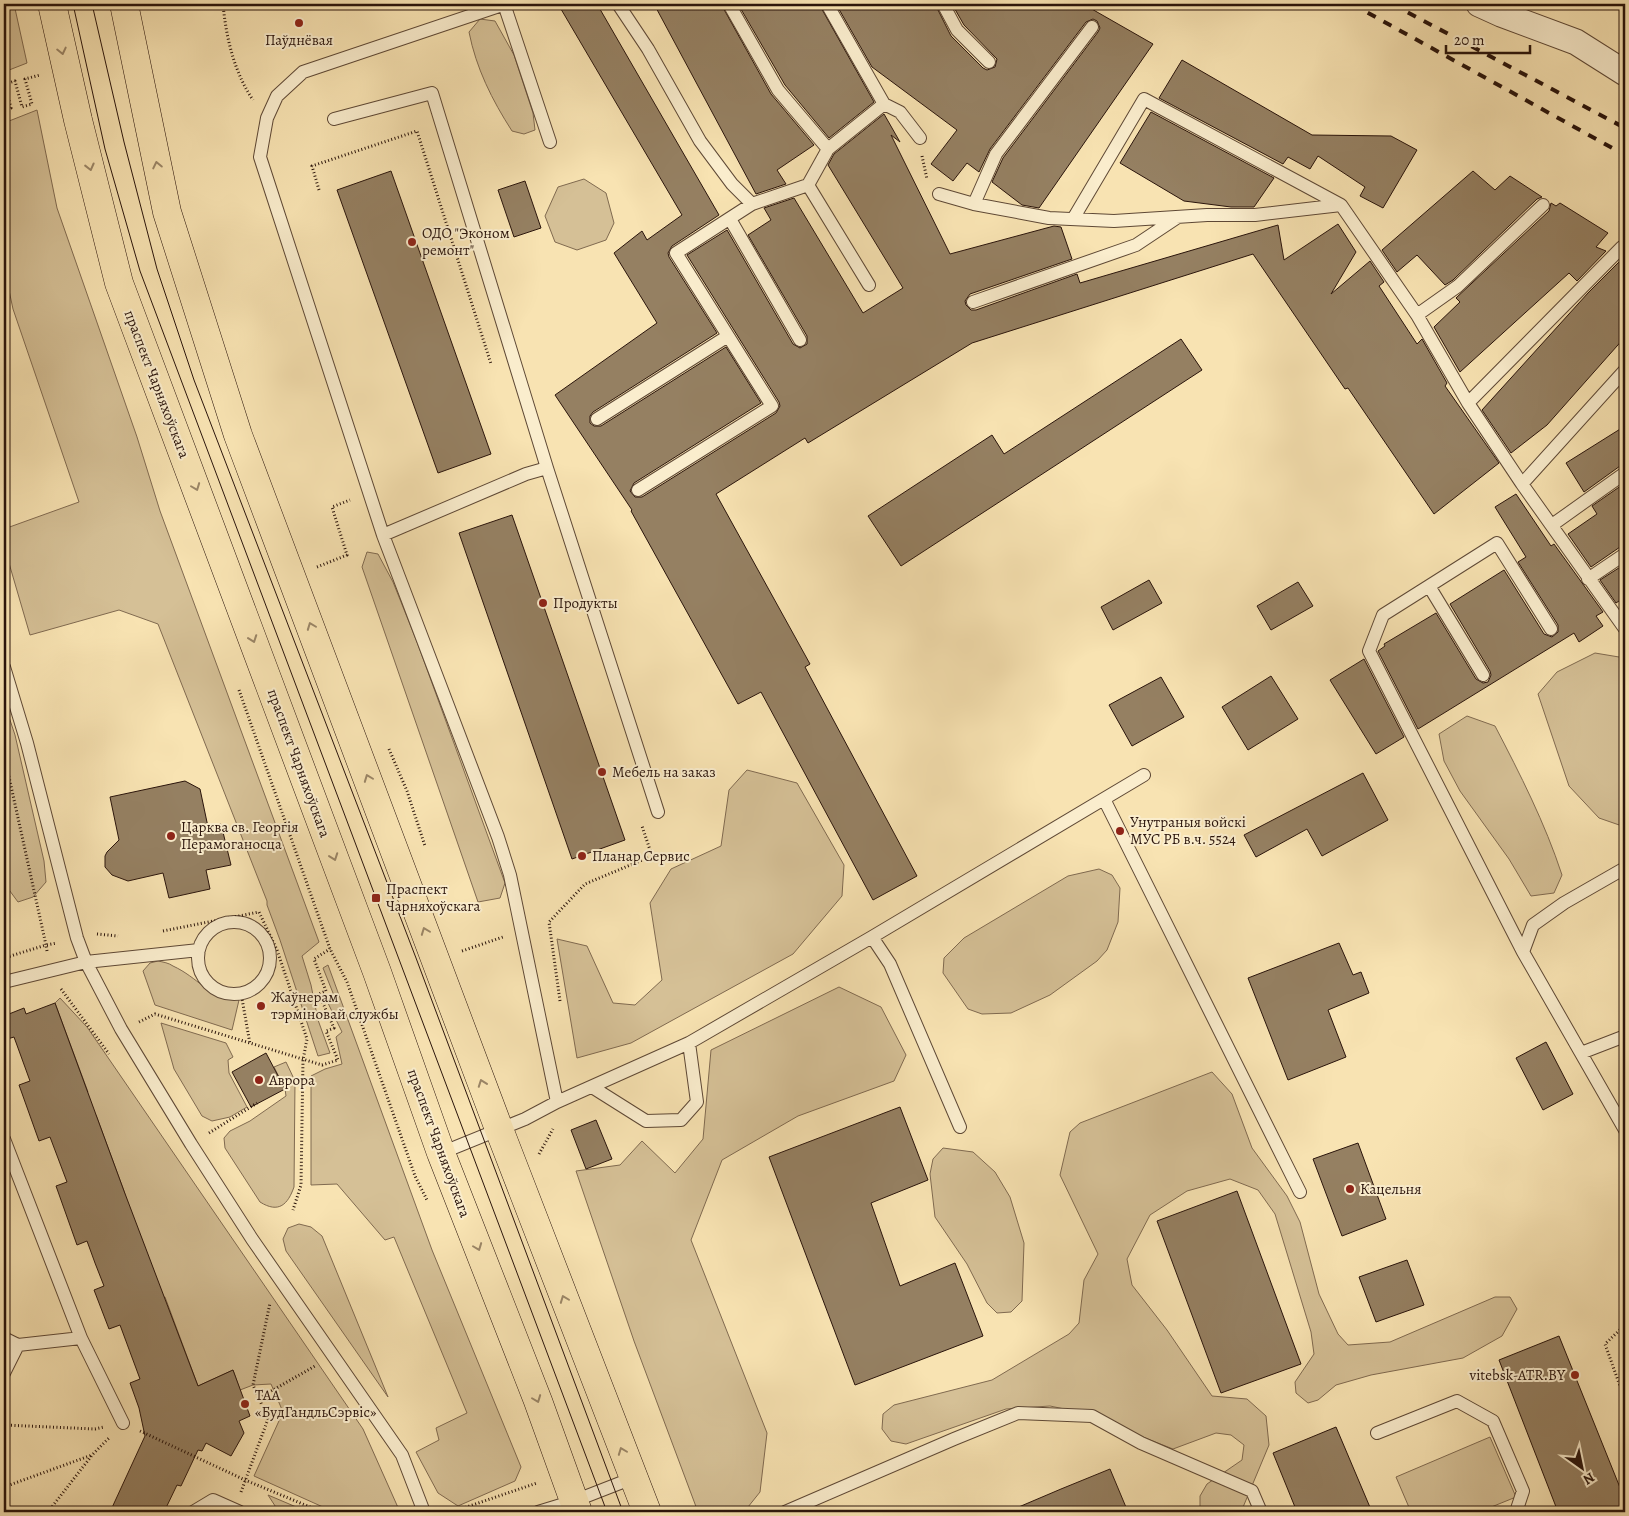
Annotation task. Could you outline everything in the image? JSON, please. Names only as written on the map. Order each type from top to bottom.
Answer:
[{"type":"main road","name":"праспект Чарняхоўскага","points":[[52,4],[78,120],[119,283],[377,972],[441,1153],[538,1401],[576,1507]]},
{"type":"main road","points":[[124,4],[167,212],[238,435],[499,1129],[647,1512]]},
{"type":"street","points":[[1479,4],[1576,42],[1625,74]]},
{"type":"lane","points":[[550,142],[504,4],[303,72],[277,96],[267,118],[260,157],[383,535],[498,837],[510,875],[556,1102]]},
{"type":"lane","points":[[618,4],[648,49],[700,141],[732,184],[752,204]]},
{"type":"lane","points":[[730,4],[778,90],[828,149]]},
{"type":"lane","points":[[827,4],[884,104],[900,112],[920,138]]},
{"type":"lane","points":[[943,4],[957,30],[989,62]]},
{"type":"lane","points":[[974,204],[996,154],[1092,27]]},
{"type":"lane","points":[[334,119],[432,93],[547,468],[658,812]]},
{"type":"lane","points":[[1073,219],[1144,99],[1341,205],[1417,315],[1468,403],[1522,484],[1625,629]]},
{"type":"lane","points":[[638,490],[772,406],[676,253],[752,204],[808,184],[828,149],[884,104]]},
{"type":"lane","points":[[808,184],[869,285]]},
{"type":"lane","points":[[939,194],[974,204],[1049,218],[1114,221],[1255,214],[1341,205]]},
{"type":"lane","points":[[1417,315],[1458,286],[1543,205]]},
{"type":"lane","points":[[973,302],[1136,245],[1179,217]]},
{"type":"lane","points":[[730,219],[800,340]]},
{"type":"lane","points":[[1468,403],[1622,247]]},
{"type":"lane","points":[[597,419],[728,336]]},
{"type":"lane","points":[[1522,484],[1625,370]]},
{"type":"lane","points":[[383,535],[526,474],[547,468]]},
{"type":"lane","points":[[1552,525],[1625,473]]},
{"type":"lane","points":[[1551,629],[1497,543],[1383,615],[1369,651],[1523,952],[1625,1130]]},
{"type":"lane","points":[[1588,579],[1625,554]]},
{"type":"lane","points":[[1429,586],[1483,675]]},
{"type":"lane","points":[[4,667],[27,743],[77,938],[86,962],[121,1030],[191,1144],[252,1239],[402,1455],[424,1512]]},
{"type":"lane","points":[[441,1153],[525,1119],[556,1102],[689,1043],[872,937],[1144,775]]},
{"type":"lane","points":[[1104,799],[1300,1192]]},
{"type":"lane","points":[[1523,952],[1533,925],[1564,903],[1625,868]]},
{"type":"lane","points":[[239,922],[254,928],[265,939],[270,951],[270,964],[265,978],[254,989],[241,993],[228,994],[211,986],[204,978],[199,967],[199,950],[204,938],[213,928],[225,923],[239,922]]},
{"type":"lane","points":[[872,937],[890,964],[960,1127]]},
{"type":"lane","points":[[4,982],[86,962],[199,950]]},
{"type":"lane","points":[[1581,1053],[1625,1036]]},
{"type":"lane","points":[[592,1087],[646,1121],[681,1120],[697,1102],[689,1043]]},
{"type":"lane","points":[[4,1139],[81,1338],[123,1423]]},
{"type":"lane","points":[[4,1338],[18,1345],[81,1338]]},
{"type":"lane","points":[[4,1373],[18,1345]]},
{"type":"lane","points":[[1377,1433],[1458,1401],[1493,1421],[1522,1491],[1516,1512]]},
{"type":"lane","points":[[785,1512],[1018,1413],[1092,1416],[1141,1443],[1252,1491],[1261,1512]]},
{"type":"lane","points":[[538,1512],[576,1507],[633,1478]]},
{"type":"lane","points":[[193,1512],[213,1500],[238,1511]]},
{"type":"path","points":[[223,4],[224,21],[236,68],[245,88],[267,118]]},
{"type":"path","points":[[4,110],[11,108],[5,84],[15,81],[22,107],[32,104],[25,79],[41,75]]},
{"type":"path","points":[[319,190],[312,166],[417,132],[492,366]]},
{"type":"path","points":[[920,138],[924,172],[930,188],[939,194]]},
{"type":"path","points":[[326,564],[347,556],[332,507],[357,498]]},
{"type":"path","points":[[388,747],[407,791],[426,848]]},
{"type":"path","points":[[4,763],[9,777],[46,946],[4,958]]},
{"type":"path","points":[[561,1009],[549,922],[585,884],[652,856],[639,819]]},
{"type":"path","points":[[461,952],[498,939]]},
{"type":"path","points":[[99,1039],[155,1014],[322,1065],[338,1060],[326,1031],[334,1028],[319,994],[326,991],[314,959],[330,949]]},
{"type":"path","points":[[241,993],[250,1044]]},
{"type":"path","points":[[293,1210],[301,1185],[303,1060]]},
{"type":"path","points":[[537,1157],[572,1095]]},
{"type":"path","points":[[191,1144],[257,1103]]},
{"type":"path","points":[[238,1511],[246,1480],[268,1419],[253,1385],[270,1302]]},
{"type":"path","points":[[1625,1325],[1605,1344],[1625,1400]]},
{"type":"path","points":[[259,1398],[322,1362]]},
{"type":"path","points":[[48,1512],[93,1454],[123,1423]]},
{"type":"path","points":[[4,1425],[95,1429],[123,1423],[246,1480],[322,1512]]},
{"type":"path","points":[[4,1487],[93,1454]]},
{"type":"path","points":[[452,1512],[536,1483]]},
{"type":"shaded area","points":[[4,4],[14,4],[27,63],[4,72]]},
{"type":"shaded area","points":[[480,19],[495,21],[514,55],[533,113],[535,130],[524,134],[512,131],[491,96],[480,71],[469,32]]},
{"type":"shaded area","points":[[37,110],[57,208],[137,437],[160,511],[319,942],[302,956],[311,985],[318,1020],[330,1053],[318,1056],[267,901],[158,624],[119,610],[30,635],[4,546],[4,529],[79,502],[13,309],[4,267],[4,123]]},
{"type":"shaded area","points":[[584,179],[606,193],[614,223],[606,240],[577,250],[555,242],[545,216],[558,187]]},
{"type":"shaded area","points":[[367,552],[378,554],[393,582],[417,642],[505,883],[500,898],[478,902],[362,567]]},
{"type":"shaded area","points":[[1595,653],[1625,658],[1625,827],[1599,818],[1569,786],[1538,694],[1557,672]]},
{"type":"shaded area","points":[[4,702],[15,735],[44,861],[46,882],[33,897],[18,902],[4,883]]},
{"type":"shaded area","points":[[1467,716],[1495,726],[1523,781],[1548,837],[1562,875],[1554,893],[1531,896],[1509,859],[1460,791],[1444,761],[1439,734]]},
{"type":"shaded area","points":[[747,770],[797,783],[844,865],[842,896],[793,954],[631,1043],[577,1058],[557,939],[587,946],[613,1003],[635,1005],[662,980],[650,903],[671,869],[721,846],[729,790]]},
{"type":"shaded area","points":[[1099,869],[1112,875],[1120,888],[1118,922],[1107,950],[1097,961],[1050,995],[1011,1013],[982,1014],[968,1009],[943,973],[944,958],[964,938],[1068,876]]},
{"type":"shaded area","points":[[158,961],[170,964],[218,995],[239,1000],[232,1030],[155,1005],[143,971],[150,963]]},
{"type":"shaded area","points":[[328,965],[432,1250],[521,1467],[515,1481],[458,1506],[438,1493],[416,1452],[439,1440],[436,1428],[467,1413],[394,1237],[385,1240],[337,1184],[311,1185],[311,1076],[342,1064],[336,1037],[342,1032],[327,1001],[333,993],[323,968]]},
{"type":"shaded area","points":[[839,987],[881,1007],[906,1055],[894,1081],[798,1116],[722,1160],[691,1240],[767,1433],[760,1492],[744,1512],[698,1512],[634,1341],[576,1171],[620,1165],[642,1141],[675,1173],[703,1139],[711,1050]]},
{"type":"shaded area","points":[[60,998],[87,1027],[363,1429],[400,1512],[334,1512],[254,1476],[283,1412],[271,1384],[253,1385],[240,1390],[233,1370],[198,1386],[165,1297],[154,1300],[124,1191],[96,1115],[77,1096],[88,1092],[55,1003]]},
{"type":"shaded area","points":[[161,1023],[226,1043],[233,1057],[228,1060],[229,1073],[247,1107],[230,1117],[212,1121],[202,1116],[174,1069]]},
{"type":"shaded area","points":[[286,1062],[295,1081],[294,1187],[286,1202],[278,1207],[272,1207],[260,1202],[225,1148],[224,1138],[230,1131],[250,1121],[286,1096],[285,1089],[274,1067]]},
{"type":"shaded area","points":[[1212,1072],[1232,1094],[1252,1148],[1287,1196],[1300,1222],[1319,1294],[1338,1334],[1348,1345],[1390,1342],[1495,1297],[1510,1297],[1517,1309],[1502,1336],[1463,1358],[1371,1375],[1336,1385],[1318,1400],[1308,1403],[1296,1393],[1295,1382],[1314,1354],[1311,1332],[1275,1214],[1258,1190],[1230,1179],[1187,1191],[1150,1215],[1127,1259],[1132,1285],[1167,1330],[1212,1396],[1247,1399],[1266,1416],[1269,1445],[1241,1512],[1200,1512],[1200,1496],[1207,1484],[1242,1460],[1244,1445],[1231,1435],[1216,1433],[1173,1449],[1079,1412],[1050,1406],[1006,1409],[906,1444],[891,1441],[882,1429],[883,1414],[894,1405],[992,1380],[1069,1334],[1079,1323],[1084,1280],[1098,1254],[1060,1175],[1070,1132],[1080,1123]]},
{"type":"shaded area","points":[[943,1148],[973,1152],[995,1172],[1010,1197],[1024,1243],[1022,1301],[1011,1312],[997,1313],[987,1303],[967,1264],[935,1217],[930,1174],[933,1159]]},
{"type":"shaded area","points":[[299,1224],[311,1227],[322,1236],[388,1397],[286,1251],[283,1239],[288,1228]]},
{"type":"shaded area","points":[[1490,1437],[1516,1497],[1479,1512],[1411,1512],[1396,1477]]},
{"type":"shaded area","points":[[268,1495],[308,1512],[279,1512]]},
{"type":"building","points":[[558,4],[597,4],[719,215],[672,246],[668,253],[717,333],[593,412],[590,416],[590,423],[594,426],[601,426],[726,347],[761,403],[634,483],[630,491],[635,497],[642,497],[776,413],[780,406],[687,255],[727,230],[793,344],[800,348],[807,344],[807,336],[748,235],[771,220],[764,208],[794,198],[863,313],[903,288],[828,165],[834,154],[884,114],[900,142],[891,135],[950,254],[1054,226],[1061,227],[1072,259],[970,294],[965,301],[971,310],[976,310],[1077,274],[1080,283],[1278,225],[1284,260],[1338,224],[1356,252],[1331,294],[1370,261],[1384,282],[1379,286],[1417,344],[1422,339],[1447,383],[1445,386],[1499,463],[1434,514],[1348,388],[1345,389],[1253,254],[972,343],[808,443],[805,438],[716,494],[810,664],[805,667],[917,876],[873,900],[761,692],[738,704],[632,510],[555,395],[657,323],[614,253],[642,231],[647,240],[682,215]]},
{"type":"building","points":[[654,4],[721,4],[771,94],[814,145],[777,170],[786,184],[756,194]]},
{"type":"building","points":[[738,4],[819,4],[874,102],[829,138],[785,85]]},
{"type":"building","points":[[836,4],[935,4],[951,36],[987,70],[995,67],[997,59],[964,25],[952,4],[1083,4],[1153,44],[1039,208],[1022,205],[992,182],[1003,158],[1098,32],[1100,28],[1097,21],[1093,19],[1086,22],[990,149],[979,172],[967,163],[953,181],[931,164],[957,130],[872,67]]},
{"type":"building","points":[[1182,60],[1312,135],[1391,136],[1417,150],[1383,208],[1360,196],[1365,187],[1318,156],[1310,169],[1288,157],[1283,164],[1159,98]]},
{"type":"building","points":[[1151,112],[1274,178],[1254,207],[1231,207],[1184,201],[1120,163]]},
{"type":"building","points":[[391,171],[491,454],[438,473],[337,190]]},
{"type":"building","points":[[1473,171],[1495,190],[1510,176],[1542,197],[1537,199],[1453,280],[1445,285],[1417,255],[1397,272],[1382,250]]},
{"type":"building","points":[[525,181],[541,228],[514,237],[498,190]]},
{"type":"building","points":[[1551,203],[1556,206],[1560,203],[1608,233],[1596,247],[1606,251],[1577,281],[1569,273],[1460,372],[1434,327],[1460,302],[1456,298],[1549,211]]},
{"type":"building","points":[[1622,259],[1625,260],[1625,337],[1547,425],[1511,453],[1482,410],[1588,293]]},
{"type":"building","points":[[1181,339],[1202,370],[901,566],[868,516],[992,435],[1004,454]]},
{"type":"building","points":[[1625,426],[1625,465],[1620,466],[1584,492],[1566,463]]},
{"type":"building","points":[[1625,483],[1625,546],[1620,547],[1591,567],[1568,534],[1597,514],[1592,506]]},
{"type":"building","points":[[1516,494],[1551,546],[1554,544],[1603,612],[1596,616],[1603,626],[1579,642],[1574,633],[1418,729],[1378,651],[1385,646],[1384,644],[1436,613],[1476,679],[1483,683],[1488,682],[1491,675],[1490,671],[1450,604],[1504,570],[1544,634],[1552,637],[1558,632],[1558,625],[1518,562],[1526,557],[1495,507]]},
{"type":"building","points":[[512,515],[625,840],[572,859],[459,533]]},
{"type":"building","points":[[1625,564],[1625,597],[1616,603],[1600,580]]},
{"type":"building","points":[[1149,580],[1162,603],[1113,630],[1101,607]]},
{"type":"building","points":[[1298,582],[1313,606],[1271,630],[1257,606]]},
{"type":"building","points":[[1364,659],[1404,737],[1376,754],[1330,680]]},
{"type":"building","points":[[1271,676],[1298,719],[1248,750],[1222,707]]},
{"type":"building","points":[[1161,677],[1184,717],[1132,746],[1109,705]]},
{"type":"building","points":[[1363,773],[1388,820],[1322,856],[1307,829],[1256,857],[1244,835]]},
{"type":"building","name":"Царква св. Георгія Перамоганосца","points":[[185,781],[200,789],[208,827],[221,824],[231,865],[206,870],[210,889],[169,898],[163,873],[128,881],[112,875],[105,867],[105,856],[119,840],[110,797]]},
{"type":"building","points":[[1339,943],[1353,975],[1361,972],[1369,993],[1328,1010],[1346,1057],[1288,1080],[1248,978]]},
{"type":"building","points":[[55,1003],[198,1386],[233,1370],[250,1416],[239,1421],[244,1433],[231,1456],[206,1443],[202,1451],[198,1450],[181,1486],[177,1485],[164,1512],[110,1512],[145,1436],[139,1408],[130,1383],[140,1379],[120,1325],[109,1329],[94,1290],[104,1286],[87,1241],[77,1245],[56,1186],[67,1182],[50,1137],[39,1141],[19,1085],[30,1081],[14,1037],[4,1040],[4,1016],[24,1008],[26,1014]]},
{"type":"building","points":[[1546,1042],[1573,1094],[1543,1110],[1516,1058]]},
{"type":"building","name":"Аврора","points":[[266,1053],[285,1089],[251,1107],[232,1072]]},
{"type":"building","points":[[900,1107],[928,1180],[871,1203],[900,1286],[955,1263],[983,1336],[855,1385],[769,1157]]},
{"type":"building","points":[[596,1120],[612,1159],[586,1169],[571,1130]]},
{"type":"building","name":"Кацельня","points":[[1358,1143],[1386,1219],[1342,1236],[1313,1159]]},
{"type":"building","points":[[1237,1191],[1301,1364],[1221,1393],[1157,1221]]},
{"type":"building","points":[[1407,1260],[1424,1305],[1376,1322],[1359,1277]]},
{"type":"building","points":[[1559,1336],[1625,1500],[1625,1512],[1558,1512],[1499,1360]]},
{"type":"building","points":[[1336,1427],[1372,1512],[1297,1512],[1273,1453]]},
{"type":"building","points":[[1110,1469],[1128,1512],[1007,1512],[1061,1489]]},
{"type":"tram line","points":[[73,4],[105,149],[140,271],[607,1512]]},
{"type":"tram line","points":[[92,4],[124,142],[157,269],[194,380],[416,958],[623,1512]]},
{"type":"railway","points":[[1352,4],[1625,155]]},
{"type":"railway","points":[[1392,4],[1625,128]]},
{"type":"place","name":"Паўднёвая","points":[[299,23]]},
{"type":"place","name":"ОДО \"Эконом ремонт\"","points":[[412,242]]},
{"type":"place","name":"Продукты","points":[[543,603]]},
{"type":"place","name":"Мебель на заказ","points":[[602,772]]},
{"type":"place","name":"Унутраныя войскі МУС РБ в.ч. 5524","points":[[1120,831]]},
{"type":"place","name":"Царква св. Георгія Перамоганосца","points":[[171,836]]},
{"type":"place","name":"Планар Сервис","points":[[582,856]]},
{"type":"place","name":"Праспект Чарняхоўскага","points":[[376,898]]},
{"type":"place","name":"Жаўнерам тэрміновай службы","points":[[261,1006]]},
{"type":"place","name":"Аврора","points":[[259,1080]]},
{"type":"place","name":"Кацельня","points":[[1350,1189]]},
{"type":"place","name":"vitebsk-ATR.BY","points":[[1575,1375]]},
{"type":"place","name":"ТАА «БудГандльСэрвіс»","points":[[245,1404]]}]
